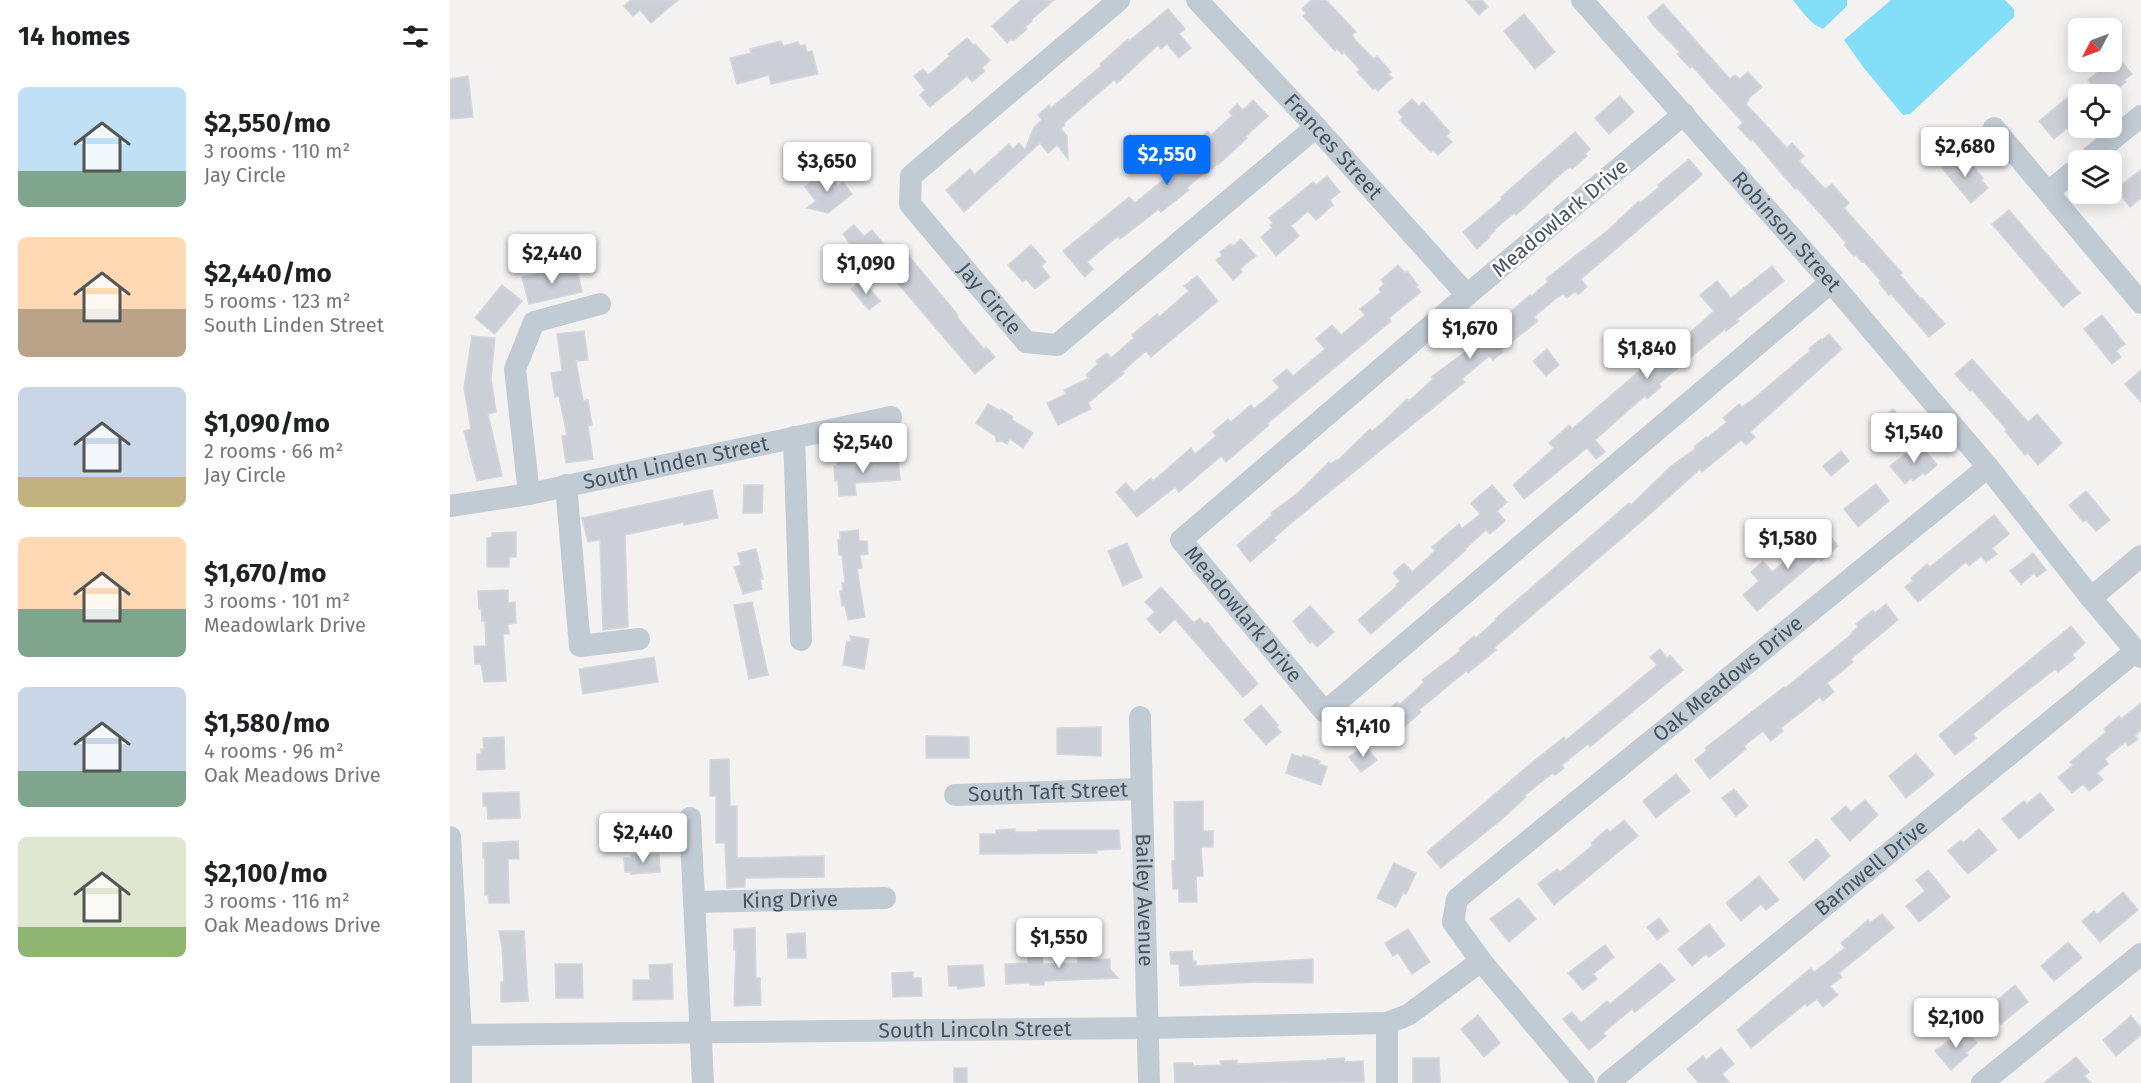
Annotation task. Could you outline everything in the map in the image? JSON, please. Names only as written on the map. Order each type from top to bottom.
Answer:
[{"type":"street","name":"Jay Circle","points":[[1119,0],[911,176],[910,204],[1026,342],[1057,345],[1316,127]]},
{"type":"street","name":"Frances Street","points":[[1197,0],[1316,127],[1467,295]]},
{"type":"street","name":"Robinson Street","points":[[1582,0],[1832,282],[1988,467]]},
{"type":"street","name":"Meadowlark Drive","points":[[1684,114],[1467,295],[1181,540],[1325,712],[1832,282]]},
{"type":"street","points":[[2099,150],[2141,116]]},
{"type":"street","points":[[1994,128],[2141,303]]},
{"type":"street","points":[[2048,192],[2068,176]]},
{"type":"street","points":[[529,494],[515,369],[534,322],[600,304]]},
{"type":"street","name":"South Linden Street","points":[[450,506],[529,494],[891,417]]},
{"type":"street","points":[[794,437],[801,640]]},
{"type":"street","points":[[1988,467],[2138,654]]},
{"type":"street","name":"Oak Meadows Drive","points":[[1584,1083],[1481,961],[1453,922],[1457,899],[1988,467]]},
{"type":"street","name":"South Linden Street","points":[[566,485],[580,646],[639,639]]},
{"type":"street","points":[[2091,598],[2141,556]]},
{"type":"street","name":"Barnwell Drive","points":[[1608,1083],[2138,654]]},
{"type":"street","name":"Bailey Avenue","points":[[1140,717],[1149,1083]]},
{"type":"street","name":"South Taft Street","points":[[956,795],[1141,789]]},
{"type":"street","points":[[690,818],[703,1083]]},
{"type":"street","points":[[450,837],[455,1035],[461,1083]]},
{"type":"street","name":"King Drive","points":[[694,902],[885,898]]},
{"type":"street","points":[[1982,1083],[2141,954]]},
{"type":"street","name":"South Lincoln Street","points":[[455,1035],[1148,1028],[1387,1023],[1408,1015],[1481,961]]},
{"type":"street","points":[[1387,1023],[1388,1083]]},
{"type":"water","points":[[1793,0],[1847,0],[1847,6],[1823,29],[1810,21]]},
{"type":"water","points":[[1891,0],[2005,0],[2014,9],[2014,17],[1910,114],[1903,115],[1844,40]]},
{"type":"building","points":[[631,0],[678,0],[651,23],[640,10],[633,16],[624,6]]},
{"type":"building","points":[[1021,0],[1054,0],[1031,20],[1025,27],[1027,29],[1013,41],[1011,39],[1007,43],[992,26]]},
{"type":"building","points":[[1311,0],[1326,0],[1356,32],[1352,35],[1356,41],[1374,59],[1377,56],[1391,72],[1388,74],[1392,78],[1378,91],[1373,89],[1357,72],[1360,70],[1344,52],[1342,54],[1337,49],[1335,51],[1303,16],[1306,13],[1302,9]]},
{"type":"building","points":[[1466,0],[1482,0],[1488,7],[1479,15]]},
{"type":"building","points":[[1663,4],[1730,79],[1735,75],[1740,79],[1748,72],[1762,87],[1748,99],[1746,104],[1787,148],[1792,143],[1804,156],[1799,161],[1825,189],[1832,184],[1849,203],[1844,208],[1945,324],[1929,337],[1891,294],[1889,295],[1879,283],[1881,281],[1863,261],[1856,255],[1854,256],[1844,245],[1846,243],[1828,222],[1797,188],[1795,189],[1753,140],[1751,141],[1738,127],[1743,123],[1692,66],[1690,68],[1677,54],[1680,52],[1648,17]]},
{"type":"building","points":[[1168,9],[1185,29],[1179,34],[1191,48],[1179,58],[1167,44],[1161,49],[1158,45],[1117,83],[1114,80],[1064,123],[1061,129],[1067,136],[1068,159],[1057,145],[1048,153],[1040,143],[964,212],[946,190],[970,169],[974,175],[1009,144],[1013,149],[1019,143],[1025,150],[1034,127],[1042,120],[1038,115],[1049,105],[1051,108],[1101,66],[1100,64],[1128,39],[1129,41]]},
{"type":"building","points":[[1524,14],[1555,52],[1535,69],[1504,31]]},
{"type":"building","points":[[967,38],[990,60],[982,68],[985,71],[972,82],[967,76],[930,107],[920,95],[925,90],[914,76],[923,69],[928,75]]},
{"type":"building","points":[[781,41],[783,46],[798,42],[800,46],[805,45],[807,52],[812,51],[818,74],[771,84],[769,75],[737,84],[730,58],[751,53],[750,49]]},
{"type":"building","points":[[2122,62],[2132,74],[2124,80],[2126,82],[2122,85],[2091,84],[2088,80],[2098,72],[2122,72]]},
{"type":"building","points":[[468,76],[473,117],[450,119],[450,79]]},
{"type":"building","points":[[1620,96],[1634,112],[1609,134],[1595,118]]},
{"type":"building","points":[[2068,97],[2068,127],[2054,139],[2039,121]]},
{"type":"building","points":[[1412,99],[1419,106],[1423,102],[1450,132],[1446,136],[1452,142],[1438,155],[1433,150],[1431,152],[1400,120],[1403,117],[1398,112]]},
{"type":"building","points":[[1253,100],[1268,116],[1218,165],[1212,169],[1210,167],[1187,188],[1189,190],[1161,212],[1159,209],[1120,239],[1118,236],[1087,262],[1093,269],[1085,277],[1063,251],[1129,197],[1135,203],[1174,171],[1176,173],[1199,153],[1192,145],[1208,131],[1211,135],[1232,116],[1229,112],[1237,104],[1243,110]]},
{"type":"building","points":[[1575,132],[1590,149],[1585,154],[1587,156],[1572,169],[1570,167],[1562,173],[1516,215],[1514,213],[1477,249],[1463,232]]},
{"type":"building","points":[[1958,154],[1969,167],[1972,165],[1988,188],[1971,203],[1942,168]]},
{"type":"building","points":[[1689,159],[1702,175],[1581,279],[1587,287],[1578,295],[1575,291],[1567,298],[1563,294],[1554,300],[1534,317],[1538,321],[1501,350],[1503,352],[1493,360],[1489,356],[1462,379],[1465,382],[1296,519],[1250,562],[1237,545],[1272,515],[1271,513],[1299,492],[1329,462],[1331,464],[1337,461],[1370,429],[1372,431],[1382,423],[1407,399],[1409,401],[1433,379],[1431,377],[1465,352],[1473,345],[1471,343],[1484,332],[1485,334],[1548,282],[1546,279],[1608,230]]},
{"type":"building","points":[[825,170],[838,186],[843,182],[852,194],[828,213],[807,208],[816,201],[805,187]]},
{"type":"building","points":[[2141,170],[2141,198],[2130,207],[2122,197],[2122,184]]},
{"type":"building","points":[[1327,176],[1340,192],[1330,200],[1333,205],[1316,220],[1308,211],[1291,226],[1299,236],[1276,256],[1261,237],[1272,228],[1270,225],[1273,223],[1269,218],[1313,182],[1316,185]]},
{"type":"building","points":[[2009,210],[2080,293],[2063,307],[1992,224]]},
{"type":"building","points":[[854,225],[864,236],[872,230],[890,252],[899,244],[984,349],[986,347],[995,357],[975,374],[871,252],[862,260],[843,234]]},
{"type":"building","points":[[1241,239],[1256,256],[1240,269],[1242,272],[1233,280],[1216,260],[1222,255],[1220,252]]},
{"type":"building","points":[[1031,245],[1046,262],[1041,266],[1050,277],[1035,289],[1026,279],[1023,282],[1008,265]]},
{"type":"building","points":[[1398,265],[1405,273],[1407,271],[1421,292],[1389,318],[1391,321],[1268,423],[1269,425],[1226,462],[1221,456],[1179,492],[1175,487],[1137,517],[1116,492],[1126,483],[1134,492],[1151,478],[1153,481],[1191,448],[1195,454],[1216,436],[1213,432],[1228,419],[1231,422],[1251,405],[1254,409],[1278,389],[1279,387],[1273,380],[1287,369],[1293,376],[1325,349],[1316,339],[1332,325],[1341,335],[1365,315],[1360,309],[1381,292],[1379,289],[1384,284],[1381,280]]},
{"type":"building","points":[[576,266],[582,292],[529,304],[522,277]]},
{"type":"building","points":[[1772,266],[1784,281],[1737,319],[1739,321],[1726,331],[1725,329],[1659,384],[1661,387],[1647,399],[1645,396],[1595,440],[1605,452],[1596,459],[1587,448],[1524,499],[1513,485],[1554,448],[1549,443],[1569,425],[1572,429],[1652,360],[1656,365],[1688,338],[1686,336],[1714,311],[1700,295],[1717,281],[1731,298]]},
{"type":"building","points":[[1197,276],[1218,301],[1151,357],[1146,351],[1088,403],[1091,409],[1058,425],[1047,403],[1066,394],[1064,390],[1089,378],[1086,375],[1098,364],[1096,361],[1107,353],[1111,358],[1134,338],[1132,335],[1157,314],[1159,317],[1189,291],[1184,286]]},
{"type":"building","points":[[862,280],[880,301],[869,310],[851,289]]},
{"type":"building","points":[[502,285],[522,301],[495,334],[475,318]]},
{"type":"building","points":[[2102,315],[2125,344],[2116,351],[2121,357],[2112,364],[2084,329]]},
{"type":"building","points":[[584,331],[588,360],[576,361],[583,401],[588,400],[592,425],[588,426],[593,459],[566,463],[562,436],[567,435],[559,396],[555,397],[551,373],[562,371],[557,334]]},
{"type":"building","points":[[1829,334],[1842,349],[1750,432],[1755,437],[1746,445],[1741,440],[1702,472],[1700,469],[1494,648],[1496,650],[1468,673],[1466,671],[1419,710],[1421,712],[1395,735],[1381,719],[1387,714],[1385,712],[1397,702],[1399,705],[1424,682],[1422,680],[1460,651],[1459,649],[1474,636],[1476,638],[1629,503],[1631,505],[1671,466],[1727,422],[1723,418],[1739,404],[1742,407],[1752,400]]},
{"type":"building","points":[[472,336],[495,338],[491,378],[496,412],[488,414],[502,476],[477,481],[464,431],[471,429],[464,388]]},
{"type":"building","points":[[1547,349],[1559,365],[1546,376],[1533,361]]},
{"type":"building","points":[[1972,359],[2028,422],[2037,414],[2062,443],[2038,465],[2028,453],[2025,455],[2005,431],[2007,430],[1955,374]]},
{"type":"building","points":[[2141,370],[2141,402],[2125,384]]},
{"type":"building","points":[[988,404],[1000,411],[1001,409],[1013,417],[1012,420],[1033,433],[1023,448],[1010,439],[1007,444],[1002,441],[997,442],[995,436],[976,423]]},
{"type":"building","points":[[1893,409],[1903,421],[1890,432],[1880,420]]},
{"type":"building","points":[[1919,443],[1937,465],[1925,475],[1923,473],[1913,481],[1911,478],[1905,484],[1890,466]]},
{"type":"building","points":[[1841,451],[1849,461],[1831,476],[1823,466]]},
{"type":"building","points":[[854,457],[855,465],[898,459],[900,480],[855,483],[856,495],[839,496],[834,466],[837,466],[837,458]]},
{"type":"building","points":[[1876,484],[1889,501],[1858,527],[1844,509]]},
{"type":"building","points":[[744,485],[763,485],[762,513],[743,513]]},
{"type":"building","points":[[1492,485],[1507,502],[1497,511],[1505,521],[1490,534],[1486,530],[1371,634],[1358,620],[1397,586],[1400,581],[1393,573],[1404,563],[1412,572],[1435,551],[1432,547],[1459,524],[1462,529],[1480,514],[1471,503]]},
{"type":"building","points":[[712,490],[718,518],[684,525],[684,522],[625,535],[628,627],[603,630],[600,540],[588,542],[582,518]]},
{"type":"building","points":[[2086,491],[2110,520],[2096,531],[2086,520],[2083,522],[2069,505]]},
{"type":"building","points":[[1994,515],[2009,534],[1992,548],[1997,554],[1986,562],[1981,556],[1969,566],[1966,562],[1918,602],[1905,587],[1913,581],[1911,578],[1927,564],[1930,567]]},
{"type":"building","points":[[1824,528],[1838,546],[1821,561],[1819,558],[1757,611],[1743,595],[1759,581],[1751,572],[1763,561],[1772,572]]},
{"type":"building","points":[[858,530],[859,541],[867,541],[868,554],[860,555],[862,568],[857,569],[865,617],[848,620],[845,605],[842,606],[840,591],[843,590],[842,583],[845,582],[838,540],[840,540],[840,532]]},
{"type":"building","points":[[516,532],[516,557],[509,557],[509,567],[487,567],[487,538],[492,537],[492,533]]},
{"type":"building","points":[[1127,543],[1142,577],[1123,586],[1108,551]]},
{"type":"building","points":[[756,549],[763,579],[760,580],[762,589],[743,594],[734,567],[741,565],[738,553]]},
{"type":"building","points":[[2033,553],[2046,570],[2037,577],[2034,573],[2021,584],[2010,571]]},
{"type":"building","points":[[1161,587],[1194,623],[1200,618],[1205,624],[1207,622],[1258,684],[1243,697],[1175,619],[1160,633],[1147,619],[1155,612],[1145,602]]},
{"type":"building","points":[[508,590],[508,603],[515,602],[516,623],[508,624],[509,634],[503,634],[506,681],[484,682],[481,664],[475,664],[474,646],[486,646],[485,621],[482,621],[481,608],[479,609],[478,591]]},
{"type":"building","points":[[752,602],[768,675],[749,679],[734,605]]},
{"type":"building","points":[[1886,604],[1898,620],[1851,659],[1853,662],[1827,683],[1834,692],[1823,701],[1820,697],[1781,728],[1783,731],[1771,741],[1763,731],[1744,746],[1746,749],[1710,779],[1695,760],[1707,750],[1705,748],[1852,634],[1858,627],[1856,624],[1873,610],[1875,613]]},
{"type":"building","points":[[1310,606],[1334,632],[1317,647],[1312,641],[1310,643],[1293,621]]},
{"type":"building","points":[[2071,626],[2085,643],[2072,655],[2075,658],[2058,672],[2055,669],[2001,711],[1973,734],[1976,738],[1955,755],[1939,735]]},
{"type":"building","points":[[850,636],[869,639],[864,669],[843,665],[847,641],[851,642]]},
{"type":"building","points":[[1660,649],[1667,658],[1670,655],[1683,670],[1590,747],[1588,744],[1562,765],[1564,768],[1555,775],[1553,773],[1525,795],[1526,797],[1501,820],[1441,868],[1427,852],[1529,765],[1564,737],[1566,740],[1657,665],[1650,657]]},
{"type":"building","points":[[654,657],[658,682],[583,694],[579,669]]},
{"type":"building","points":[[2141,703],[2141,730],[2135,736],[2138,739],[2128,746],[2125,742],[2105,759],[2108,764],[2097,773],[2103,780],[2089,791],[2083,784],[2072,793],[2058,777],[2073,765],[2070,762],[2106,732],[2104,729],[2119,716],[2121,719]]},
{"type":"building","points":[[1261,705],[1281,732],[1266,745],[1244,720]]},
{"type":"building","points":[[1101,727],[1101,756],[1057,754],[1057,728]]},
{"type":"building","points":[[926,736],[969,737],[969,758],[926,758]]},
{"type":"building","points":[[504,737],[505,769],[477,770],[477,754],[481,754],[481,749],[484,749],[483,738]]},
{"type":"building","points":[[1365,745],[1377,760],[1361,772],[1349,757]]},
{"type":"building","points":[[1292,754],[1320,761],[1319,764],[1327,767],[1321,785],[1286,773]]},
{"type":"building","points":[[1916,754],[1934,775],[1906,798],[1889,776]]},
{"type":"building","points":[[729,759],[730,806],[737,806],[737,858],[824,856],[824,877],[745,878],[745,887],[727,888],[725,843],[716,843],[716,796],[710,796],[710,760]]},
{"type":"building","points":[[1676,774],[1690,791],[1656,818],[1643,801]]},
{"type":"building","points":[[1734,789],[1748,806],[1736,816],[1722,798]]},
{"type":"building","points":[[519,792],[520,818],[488,819],[487,806],[483,806],[483,793]]},
{"type":"building","points":[[2040,793],[2054,810],[2019,839],[2002,819],[2024,801],[2027,804]]},
{"type":"building","points":[[1865,800],[1878,815],[1850,841],[1831,819],[1846,806],[1851,812]]},
{"type":"building","points":[[1203,801],[1203,831],[1213,831],[1213,847],[1201,847],[1203,876],[1196,877],[1197,902],[1179,902],[1179,889],[1173,889],[1174,802]]},
{"type":"building","points":[[1624,820],[1638,836],[1554,905],[1538,884],[1557,869],[1560,872],[1593,845],[1591,843],[1607,829],[1610,832]]},
{"type":"building","points":[[1015,829],[1015,832],[1119,830],[1120,849],[1097,850],[1097,853],[980,854],[980,834],[996,834],[996,830]]},
{"type":"building","points":[[1979,829],[1997,850],[1968,874],[1948,851],[1961,840],[1963,843]]},
{"type":"building","points":[[1817,839],[1830,856],[1804,880],[1789,862]]},
{"type":"building","points":[[518,841],[519,859],[508,859],[509,903],[489,903],[488,895],[485,895],[483,843]]},
{"type":"building","points":[[659,854],[660,872],[631,874],[631,872],[625,872],[624,858],[631,858],[631,855]]},
{"type":"building","points":[[1394,863],[1416,873],[1406,894],[1403,893],[1396,907],[1377,898]]},
{"type":"building","points":[[1928,870],[1950,897],[1919,922],[1906,906],[1925,891],[1916,880]]},
{"type":"building","points":[[1759,876],[1779,900],[1766,910],[1761,904],[1741,921],[1726,903]]},
{"type":"building","points":[[2123,892],[2138,910],[2100,942],[2082,921],[2094,911],[2097,914]]},
{"type":"building","points":[[1519,898],[1536,919],[1509,942],[1490,919]]},
{"type":"building","points":[[1882,914],[1894,928],[1839,973],[1842,977],[1830,986],[1838,995],[1823,1007],[1817,999],[1807,1006],[1805,1004],[1751,1048],[1737,1030],[1811,968],[1814,972],[1845,948],[1841,943],[1868,920],[1870,923]]},
{"type":"building","points":[[1659,918],[1669,931],[1657,940],[1647,927]]},
{"type":"building","points":[[1709,924],[1725,945],[1709,957],[1706,954],[1692,966],[1678,949]]},
{"type":"building","points":[[755,928],[756,978],[760,978],[761,1005],[734,1006],[736,950],[734,950],[734,929]]},
{"type":"building","points":[[1408,929],[1430,962],[1412,974],[1398,953],[1393,956],[1385,943]]},
{"type":"building","points":[[499,931],[524,931],[528,1001],[501,1002],[501,982],[504,982]]},
{"type":"building","points":[[805,933],[806,958],[788,958],[787,934]]},
{"type":"building","points":[[2068,942],[2082,958],[2054,981],[2041,966]]},
{"type":"building","points":[[1077,945],[1091,945],[1092,960],[1110,959],[1110,969],[1118,978],[1044,981],[1044,985],[1006,984],[1005,964],[1028,963],[1028,952],[1042,951],[1043,964],[1078,963]]},
{"type":"building","points":[[1605,945],[1614,957],[1593,974],[1597,979],[1583,990],[1568,973]]},
{"type":"building","points":[[1192,951],[1196,966],[1313,959],[1313,983],[1256,982],[1180,986],[1179,964],[1171,964],[1170,952]]},
{"type":"building","points":[[1660,963],[1675,980],[1635,1012],[1632,1009],[1603,1033],[1606,1036],[1589,1050],[1563,1019],[1572,1012],[1581,1023],[1607,1001],[1610,1004]]},
{"type":"building","points":[[555,964],[582,964],[583,998],[556,998]]},
{"type":"building","points":[[672,964],[673,999],[633,1000],[633,980],[650,980],[649,965]]},
{"type":"building","points":[[983,965],[984,986],[958,989],[957,986],[949,986],[948,966]]},
{"type":"building","points":[[913,972],[913,978],[921,978],[922,996],[893,997],[892,973]]},
{"type":"building","points":[[2015,985],[2028,1002],[2001,1024],[1988,1008]]},
{"type":"building","points":[[1478,1015],[1500,1043],[1484,1057],[1461,1029]]},
{"type":"building","points":[[2131,1016],[2141,1028],[2141,1035],[2116,1056],[2103,1040]]},
{"type":"building","points":[[1965,1029],[1977,1043],[1966,1053],[1968,1055],[1951,1070],[1935,1051]]},
{"type":"building","points":[[1721,1048],[1734,1064],[1722,1074],[1730,1083],[1699,1083],[1687,1069],[1703,1056],[1706,1060]]},
{"type":"building","points":[[2076,1057],[2089,1072],[2084,1076],[2091,1083],[2044,1083]]},
{"type":"building","points":[[1344,1058],[1345,1062],[1363,1061],[1364,1082],[1175,1083],[1174,1063],[1192,1063],[1193,1066],[1221,1065],[1220,1061],[1237,1060],[1237,1064]]},
{"type":"building","points":[[1413,1058],[1439,1058],[1440,1083],[1413,1083]]},
{"type":"building","points":[[954,1068],[967,1068],[967,1083],[954,1083]]}]
